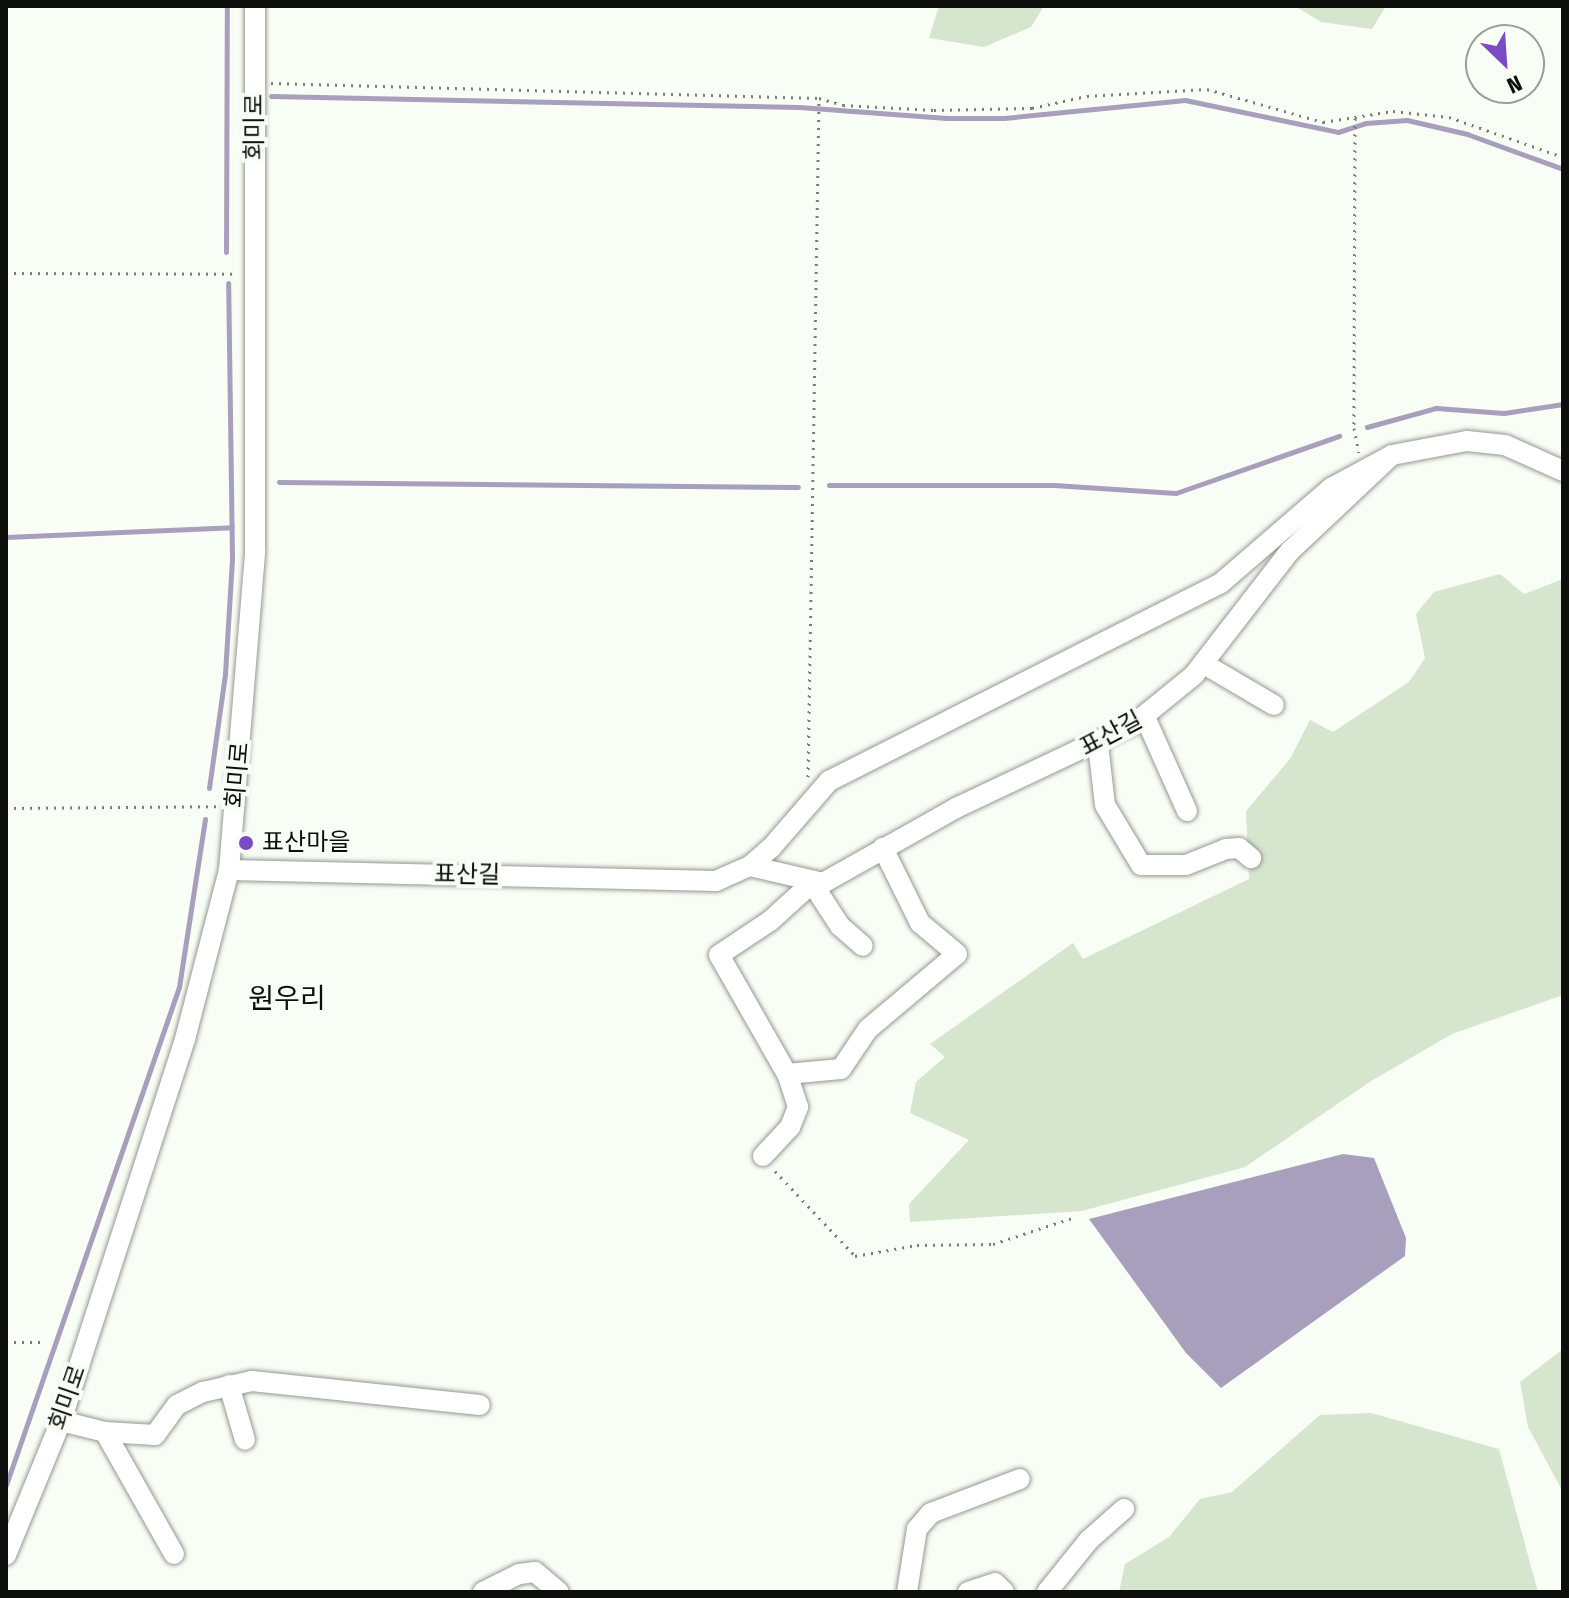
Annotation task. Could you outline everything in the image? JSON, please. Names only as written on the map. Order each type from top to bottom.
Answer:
[{"type":"street","name":"회미로","points":[[6,1555],[61,1421],[185,1039],[229,870],[255,551],[255,6]]},
{"type":"street","name":"표산길","points":[[229,870],[716,881],[750,866],[771,848],[808,800],[829,781],[1221,583],[1331,488],[1363,468],[1392,455],[1436,443],[1467,441],[1505,445],[1563,471]]},
{"type":"street","name":"표산길","points":[[812,883],[823,883],[883,848],[1098,744],[1145,717],[1204,664],[1290,551],[1392,455]]},
{"type":"street","points":[[1204,664],[1274,705]]},
{"type":"street","points":[[1145,717],[1187,811]]},
{"type":"street","points":[[1098,744],[1105,805],[1141,865],[1186,865],[1226,849],[1239,848],[1251,858]]},
{"type":"street","points":[[787,1074],[841,1069],[868,1029],[957,954],[920,923],[883,848]]},
{"type":"street","points":[[750,866],[812,883],[840,926],[863,946]]},
{"type":"street","points":[[763,1156],[790,1127],[798,1107],[787,1074],[719,955],[770,921],[812,883]]},
{"type":"street","points":[[61,1421],[105,1432],[155,1435],[177,1405],[229,1385],[283,1382],[480,1405]]},
{"type":"street","points":[[229,1385],[245,1440]]},
{"type":"street","points":[[105,1432],[174,1554]]},
{"type":"street","points":[[907,1592],[917,1529],[931,1513],[1020,1479]]},
{"type":"street","points":[[1047,1592],[1089,1540],[1124,1509]]},
{"type":"street","points":[[483,1592],[519,1574],[535,1572],[559,1592]]},
{"type":"street","points":[[968,1592],[995,1583],[1004,1592]]},
{"type":"path","points":[[255,82],[819,100],[843,105],[934,110],[1032,108],[1087,96],[1207,89],[1323,122],[1393,111],[1449,117],[1563,157]]},
{"type":"path","points":[[808,800],[815,611],[819,100]]},
{"type":"path","points":[[1355,119],[1354,428],[1363,468]]},
{"type":"path","points":[[6,273],[256,276]]},
{"type":"path","points":[[6,808],[235,807]]},
{"type":"path","points":[[763,1156],[806,1210],[855,1256],[917,1245],[993,1244],[1072,1218]]},
{"type":"path","points":[[6,1342],[42,1342]]},
{"type":"green space","points":[[939,6],[1044,6],[1031,27],[984,47],[929,38]]},
{"type":"green space","points":[[1295,6],[1386,6],[1372,29],[1321,22]]},
{"type":"green space","points":[[1500,574],[1524,594],[1563,579],[1563,995],[1452,1034],[1371,1081],[1245,1167],[1082,1211],[910,1222],[909,1204],[969,1140],[910,1113],[916,1082],[945,1057],[930,1044],[1073,943],[1083,959],[1249,879],[1246,811],[1290,759],[1310,720],[1333,732],[1409,682],[1425,658],[1416,614],[1434,592]]},
{"type":"green space","points":[[1563,1349],[1563,1492],[1528,1427],[1520,1382]]},
{"type":"green space","points":[[1371,1413],[1499,1449],[1538,1592],[1119,1592],[1125,1564],[1169,1537],[1200,1499],[1232,1492],[1320,1415]]},
{"type":"shaded area","points":[[1343,1154],[1374,1158],[1406,1238],[1405,1256],[1221,1388],[1186,1353],[1089,1219]]},
{"type":"waterway","points":[[226,252],[227,6]]},
{"type":"waterway","points":[[271,96],[799,107],[947,118],[1004,118],[1185,100],[1338,132],[1366,123],[1407,120],[1467,134],[1563,169]]},
{"type":"waterway","points":[[209,788],[225,674],[232,558],[228,283]]},
{"type":"waterway","points":[[1367,427],[1436,408],[1504,413],[1563,404]]},
{"type":"waterway","points":[[829,485],[1054,485],[1176,493],[1339,436]]},
{"type":"waterway","points":[[279,482],[798,487]]},
{"type":"waterway","points":[[6,537],[232,527]]},
{"type":"waterway","points":[[6,1485],[179,987],[205,819]]},
{"type":"place","name":"표산마을","points":[[246,843]]},
{"type":"district","name":"원우리","points":[[287,999]]}]
